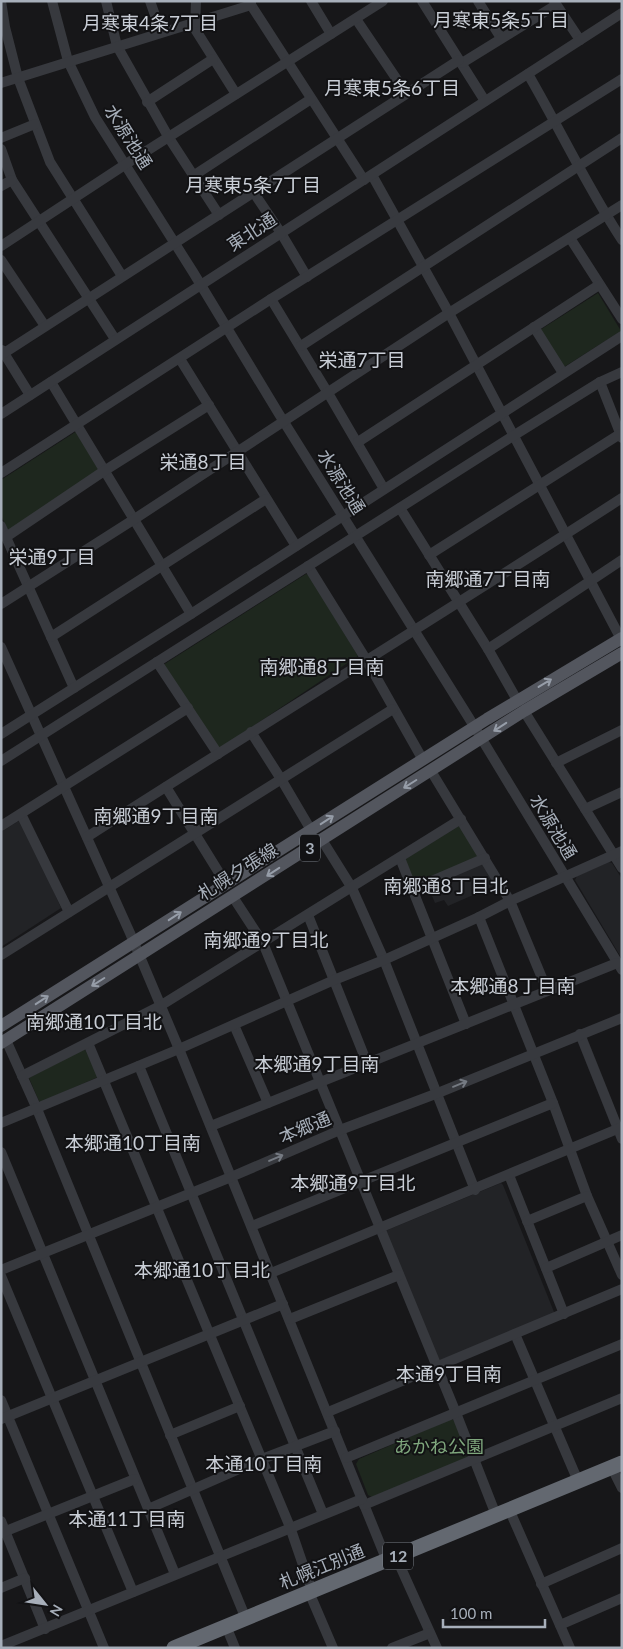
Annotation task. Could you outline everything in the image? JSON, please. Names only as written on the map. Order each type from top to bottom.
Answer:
[{"type":"highway","name":"札幌江別通","points":[[174,1648],[617,1466]]},
{"type":"main road","name":"札幌夕張線","points":[[2,1023],[517,700],[621,639]]},
{"type":"main road","name":"札幌夕張線","points":[[4,1042],[524,711],[622,653]]},
{"type":"street","points":[[2,1],[3,28],[18,78],[50,162],[122,276]]},
{"type":"street","name":"水源池通","points":[[52,1],[68,61],[96,117],[201,284],[284,422],[344,516],[620,966]]},
{"type":"street","points":[[106,1],[117,46],[147,102],[219,215]]},
{"type":"street","points":[[150,1],[161,32]]},
{"type":"street","points":[[196,1],[195,28],[236,94]]},
{"type":"street","points":[[311,1],[332,34]]},
{"type":"street","points":[[1,246],[126,164],[356,19],[368,5],[383,1]]},
{"type":"street","points":[[422,1],[485,101]]},
{"type":"street","points":[[478,1],[501,38]]},
{"type":"street","points":[[1,83],[251,3],[336,139],[368,177],[398,220],[621,639]]},
{"type":"street","points":[[30,395],[2,353],[254,193],[406,93],[501,38],[555,3],[580,40]]},
{"type":"street","name":"東北通","points":[[1,414],[622,12]]},
{"type":"street","points":[[356,19],[406,93]]},
{"type":"street","points":[[147,102],[214,60]]},
{"type":"street","points":[[528,74],[606,215],[622,240]]},
{"type":"street","points":[[1,473],[271,299],[622,79]]},
{"type":"street","points":[[193,176],[311,99]]},
{"type":"street","points":[[1,138],[35,124]]},
{"type":"street","points":[[301,346],[622,138]]},
{"type":"street","points":[[1,150],[12,180],[115,340]]},
{"type":"street","points":[[1,186],[12,180]]},
{"type":"street","points":[[254,193],[307,277]]},
{"type":"street","points":[[1,604],[284,422],[449,313],[622,204]]},
{"type":"street","points":[[570,238],[622,319]]},
{"type":"street","points":[[1,260],[45,326]]},
{"type":"street","points":[[358,442],[599,285]]},
{"type":"street","points":[[271,299],[301,346],[384,489]]},
{"type":"street","points":[[534,327],[564,373]]},
{"type":"street","points":[[1,734],[33,716],[622,336]]},
{"type":"street","points":[[180,359],[296,546]]},
{"type":"street","points":[[1,761],[40,732],[157,662],[308,566],[353,532],[400,508],[512,432],[600,382],[622,372]]},
{"type":"street","points":[[51,382],[191,614]]},
{"type":"street","points":[[429,555],[539,484],[621,436],[600,382]]},
{"type":"street","points":[[6,537],[104,471],[209,405]]},
{"type":"street","points":[[87,837],[622,498]]},
{"type":"street","points":[[51,637],[266,499]]},
{"type":"street","points":[[400,508],[517,700]]},
{"type":"street","points":[[1,526],[74,688]]},
{"type":"street","points":[[488,650],[622,560]]},
{"type":"street","points":[[308,566],[367,661],[423,760]]},
{"type":"street","points":[[1,647],[109,886],[179,1049],[363,1502],[437,1648]]},
{"type":"street","points":[[157,662],[218,754]]},
{"type":"street","points":[[1,826],[188,708]]},
{"type":"street","points":[[1,955],[393,709]]},
{"type":"street","points":[[524,711],[585,809],[618,853],[622,868]]},
{"type":"street","points":[[556,763],[622,730]]},
{"type":"street","points":[[251,732],[311,830]]},
{"type":"street","points":[[431,771],[510,901],[547,990]]},
{"type":"street","points":[[166,787],[226,884]]},
{"type":"street","points":[[585,809],[622,792]]},
{"type":"street","points":[[21,814],[69,912]]},
{"type":"street","points":[[22,1076],[160,1006],[461,819]]},
{"type":"street","points":[[322,840],[352,888],[384,960],[475,1190]]},
{"type":"street","points":[[1,1123],[179,1049],[432,939],[510,901],[618,853]]},
{"type":"street","points":[[400,858],[466,1024]]},
{"type":"street","points":[[413,889],[485,858]]},
{"type":"street","points":[[233,897],[263,943],[437,1366],[473,1459],[541,1584],[570,1648]]},
{"type":"street","points":[[308,915],[367,1064]]},
{"type":"street","points":[[479,917],[553,1103],[587,1196],[622,1275]]},
{"type":"street","points":[[211,1126],[547,990],[620,966]]},
{"type":"street","name":"本郷通","points":[[1,1270],[231,1177],[340,1130],[438,1093],[622,1018]]},
{"type":"street","points":[[234,1025],[268,1104]]},
{"type":"street","points":[[580,1034],[620,1128],[622,1139]]},
{"type":"street","points":[[4,1042],[37,1109],[246,1619]]},
{"type":"street","points":[[88,1043],[290,1527],[310,1592],[333,1648]]},
{"type":"street","points":[[139,1066],[323,1514]]},
{"type":"street","points":[[252,1226],[553,1103]]},
{"type":"street","points":[[271,1273],[475,1190],[620,1128]]},
{"type":"street","points":[[1,1152],[175,1574]]},
{"type":"street","points":[[509,1175],[564,1314]]},
{"type":"street","points":[[527,1221],[587,1196]]},
{"type":"street","points":[[546,1268],[622,1235]]},
{"type":"street","points":[[290,1319],[399,1275]]},
{"type":"street","points":[[1,1276],[133,1592]]},
{"type":"street","points":[[328,1412],[622,1288]]},
{"type":"street","points":[[5,1417],[283,1304]]},
{"type":"street","points":[[515,1334],[578,1481]]},
{"type":"street","points":[[346,1458],[622,1344]]},
{"type":"street","points":[[8,1645],[290,1527],[323,1514],[363,1502],[622,1398]]},
{"type":"street","points":[[1,1400],[5,1417],[49,1514],[104,1648]]},
{"type":"street","points":[[170,1434],[240,1406]]},
{"type":"street","points":[[148,1509],[192,1489],[335,1431]]},
{"type":"street","points":[[617,1466],[622,1488]]},
{"type":"street","points":[[45,1628],[3,1528],[49,1514],[135,1479]]},
{"type":"street","points":[[541,1584],[622,1548]]},
{"type":"street","points":[[1,1588],[25,1578]]},
{"type":"street","points":[[560,1625],[622,1598]]},
{"type":"street","points":[[226,1626],[235,1648]]},
{"type":"street","points":[[392,1648],[430,1633]]},
{"type":"shaded area","points":[[20,820],[61,908],[1,947],[1,832]]},
{"type":"shaded area","points":[[482,861],[496,885],[448,906],[444,900],[435,903],[427,884]]},
{"type":"shaded area","points":[[609,862],[612,863],[622,879],[622,959],[575,880],[577,876]]},
{"type":"shaded area","points":[[501,1183],[554,1312],[553,1315],[438,1363],[385,1231]]},
{"type":"green space","points":[[598,293],[621,331],[564,367],[540,330]]},
{"type":"green space","points":[[77,431],[99,468],[98,471],[8,531],[1,515],[1,480]]},
{"type":"green space","points":[[306,574],[309,575],[358,656],[219,749],[163,665]]},
{"type":"green space","points":[[459,826],[481,856],[417,884],[414,883],[405,861],[407,858]]},
{"type":"green space","points":[[84,1049],[98,1077],[41,1102],[39,1101],[29,1078]]},
{"type":"green space","name":"あかね公園","points":[[451,1419],[455,1421],[468,1455],[467,1458],[372,1497],[368,1495],[356,1464],[359,1459]]},
{"type":"district","name":"月寒東5条5丁目","points":[[501,20]]},
{"type":"district","name":"月寒東4条7丁目","points":[[150,23]]},
{"type":"district","name":"月寒東5条6丁目","points":[[392,88]]},
{"type":"district","name":"月寒東5条7丁目","points":[[253,185]]},
{"type":"district","name":"栄通7丁目","points":[[362,360]]},
{"type":"district","name":"栄通8丁目","points":[[203,462]]},
{"type":"district","name":"栄通9丁目","points":[[52,557]]},
{"type":"district","name":"南郷通7丁目南","points":[[488,579]]},
{"type":"district","name":"南郷通8丁目南","points":[[322,667]]},
{"type":"district","name":"南郷通9丁目南","points":[[156,816]]},
{"type":"district","name":"南郷通8丁目北","points":[[446,886]]},
{"type":"district","name":"南郷通9丁目北","points":[[266,940]]},
{"type":"district","name":"本郷通8丁目南","points":[[513,986]]},
{"type":"district","name":"南郷通10丁目北","points":[[94,1022]]},
{"type":"district","name":"本郷通9丁目南","points":[[317,1064]]},
{"type":"district","name":"本郷通10丁目南","points":[[133,1143]]},
{"type":"district","name":"本郷通9丁目北","points":[[353,1183]]},
{"type":"district","name":"本郷通10丁目北","points":[[202,1270]]},
{"type":"district","name":"本通9丁目南","points":[[449,1374]]},
{"type":"district","name":"本通10丁目南","points":[[264,1464]]},
{"type":"district","name":"本通11丁目南","points":[[127,1519]]}]
